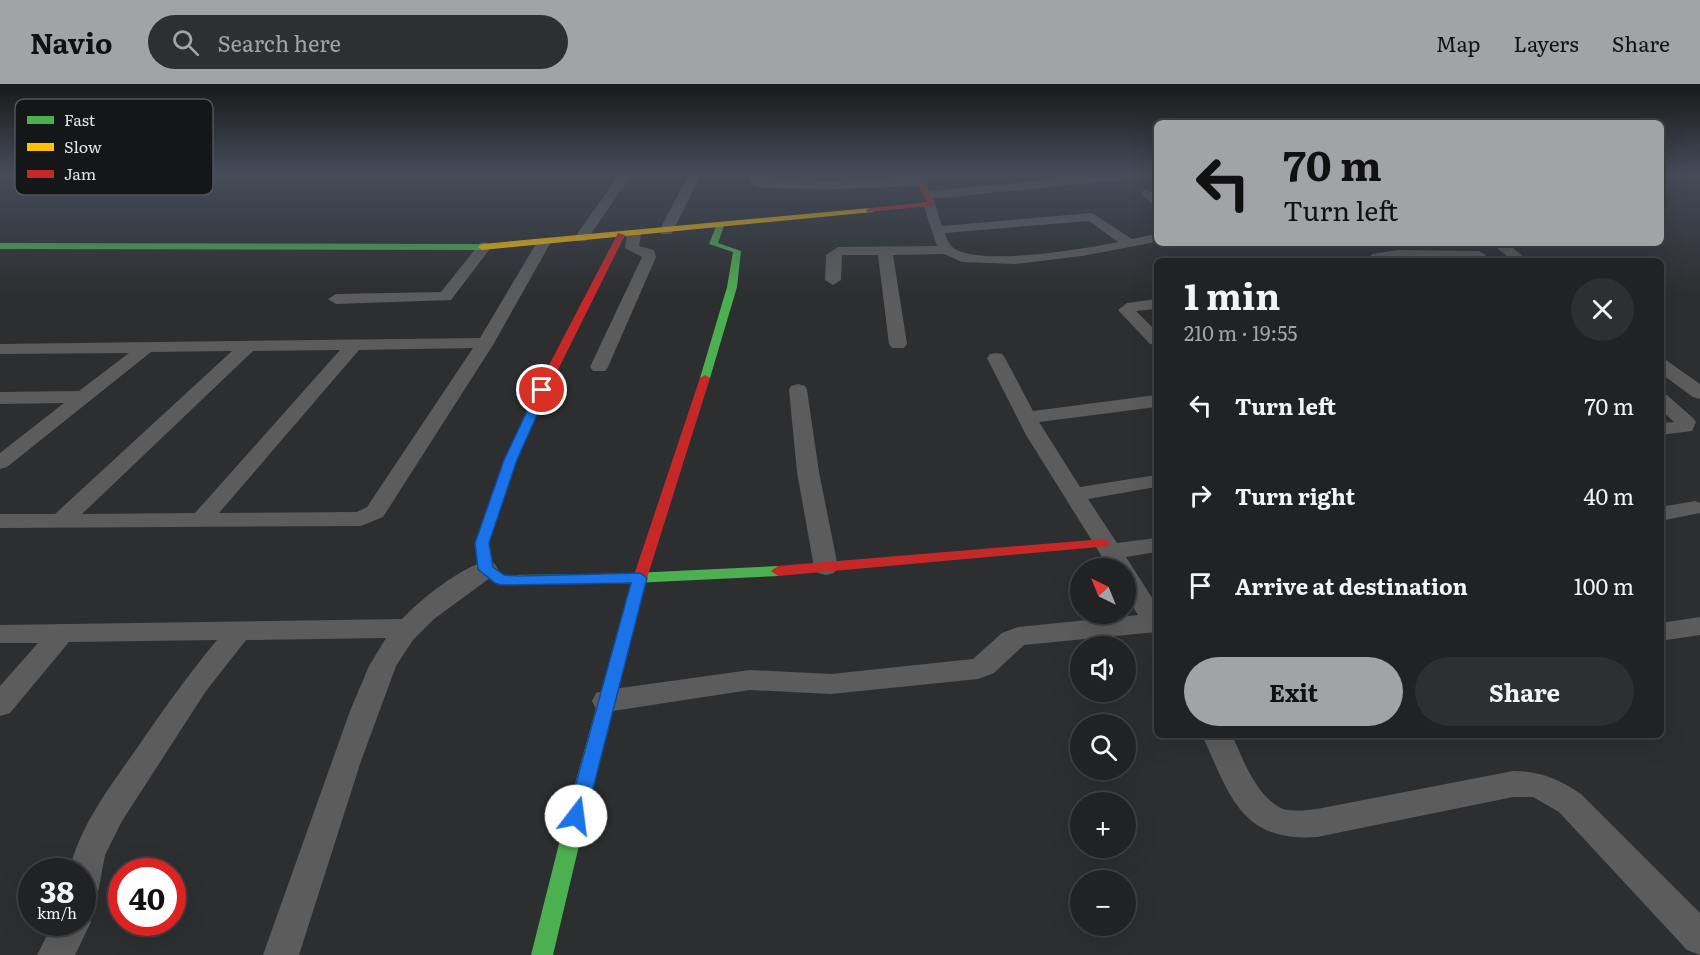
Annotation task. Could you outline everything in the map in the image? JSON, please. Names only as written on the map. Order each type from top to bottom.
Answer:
[{"type":"street","points":[[581,238],[597,215]]},
{"type":"street","points":[[666,231],[674,215]]},
{"type":"street","points":[[0,246],[485,246],[713,227],[811,215]]},
{"type":"street","points":[[933,215],[947,250]]},
{"type":"street","points":[[938,230],[1092,217],[1098,219],[1130,244]]},
{"type":"street","points":[[542,955],[606,701],[640,578],[706,381],[732,287],[737,251],[713,244],[713,227]]},
{"type":"street","points":[[599,367],[650,257],[649,253],[632,248],[627,234]]},
{"type":"street","points":[[627,234],[542,390],[510,460],[482,543],[486,569],[500,580],[640,578],[825,567],[1111,555],[1154,545]]},
{"type":"street","points":[[833,280],[832,255],[835,252],[947,250],[964,258],[982,260],[1060,255],[1154,238]]},
{"type":"street","points":[[0,521],[361,519],[369,517],[375,512],[485,343],[544,242]]},
{"type":"street","points":[[336,299],[445,297],[485,246]]},
{"type":"street","points":[[1468,246],[1483,258]]},
{"type":"street","points":[[1502,246],[1518,258]]},
{"type":"street","points":[[885,252],[898,344]]},
{"type":"street","points":[[1379,258],[1377,256],[1398,254],[1483,258]]},
{"type":"street","points":[[1154,304],[1133,306],[1126,310],[1154,338]]},
{"type":"street","points":[[0,349],[485,343]]},
{"type":"street","points":[[202,519],[354,345]]},
{"type":"street","points":[[0,463],[9,449],[84,397],[148,346]]},
{"type":"street","points":[[62,520],[248,346]]},
{"type":"street","points":[[996,358],[1036,435],[1111,555]]},
{"type":"street","points":[[1664,367],[1700,393]]},
{"type":"street","points":[[798,390],[807,462],[825,567]]},
{"type":"street","points":[[0,398],[84,397]]},
{"type":"street","points":[[1028,418],[1154,401]]},
{"type":"street","points":[[1664,403],[1686,422],[1685,427],[1664,429]]},
{"type":"street","points":[[1074,495],[1154,481]]},
{"type":"street","points":[[1664,513],[1695,508]]},
{"type":"street","points":[[280,955],[347,757],[376,680],[395,645],[410,628],[457,588],[486,569]]},
{"type":"street","points":[[1136,592],[1154,620]]},
{"type":"street","points":[[606,701],[750,680],[831,684],[978,669],[991,664],[1006,642],[1018,636],[1154,623]]},
{"type":"street","points":[[1664,631],[1700,626]]},
{"type":"street","points":[[0,634],[410,628]]},
{"type":"street","points":[[88,858],[111,812],[196,684],[238,632]]},
{"type":"street","points":[[0,705],[62,633]]},
{"type":"street","points":[[1218,738],[1256,808],[1276,821],[1298,824],[1317,823],[1513,784],[1533,784],[1550,790],[1570,803],[1593,825],[1700,938]]},
{"type":"street","points":[[55,955],[66,936]]},
{"type":"traffic: fast","points":[[705,378],[732,287],[737,251],[713,244],[720,226]]},
{"type":"traffic: fast","points":[[0,246],[482,247]]},
{"type":"traffic: fast","points":[[511,459],[482,543],[486,569],[500,580],[613,579],[778,571]]},
{"type":"traffic: fast","points":[[542,955],[622,644]]},
{"type":"traffic: slow","points":[[482,247],[821,215]]},
{"type":"traffic: jam","points":[[511,459],[542,390],[621,235]]},
{"type":"traffic: jam","points":[[622,644],[640,578],[705,378]]},
{"type":"traffic: jam","points":[[778,571],[1104,543]]},
{"type":"route","points":[[542,390],[510,460],[482,543],[486,569],[500,580],[640,578],[576,816]]}]
